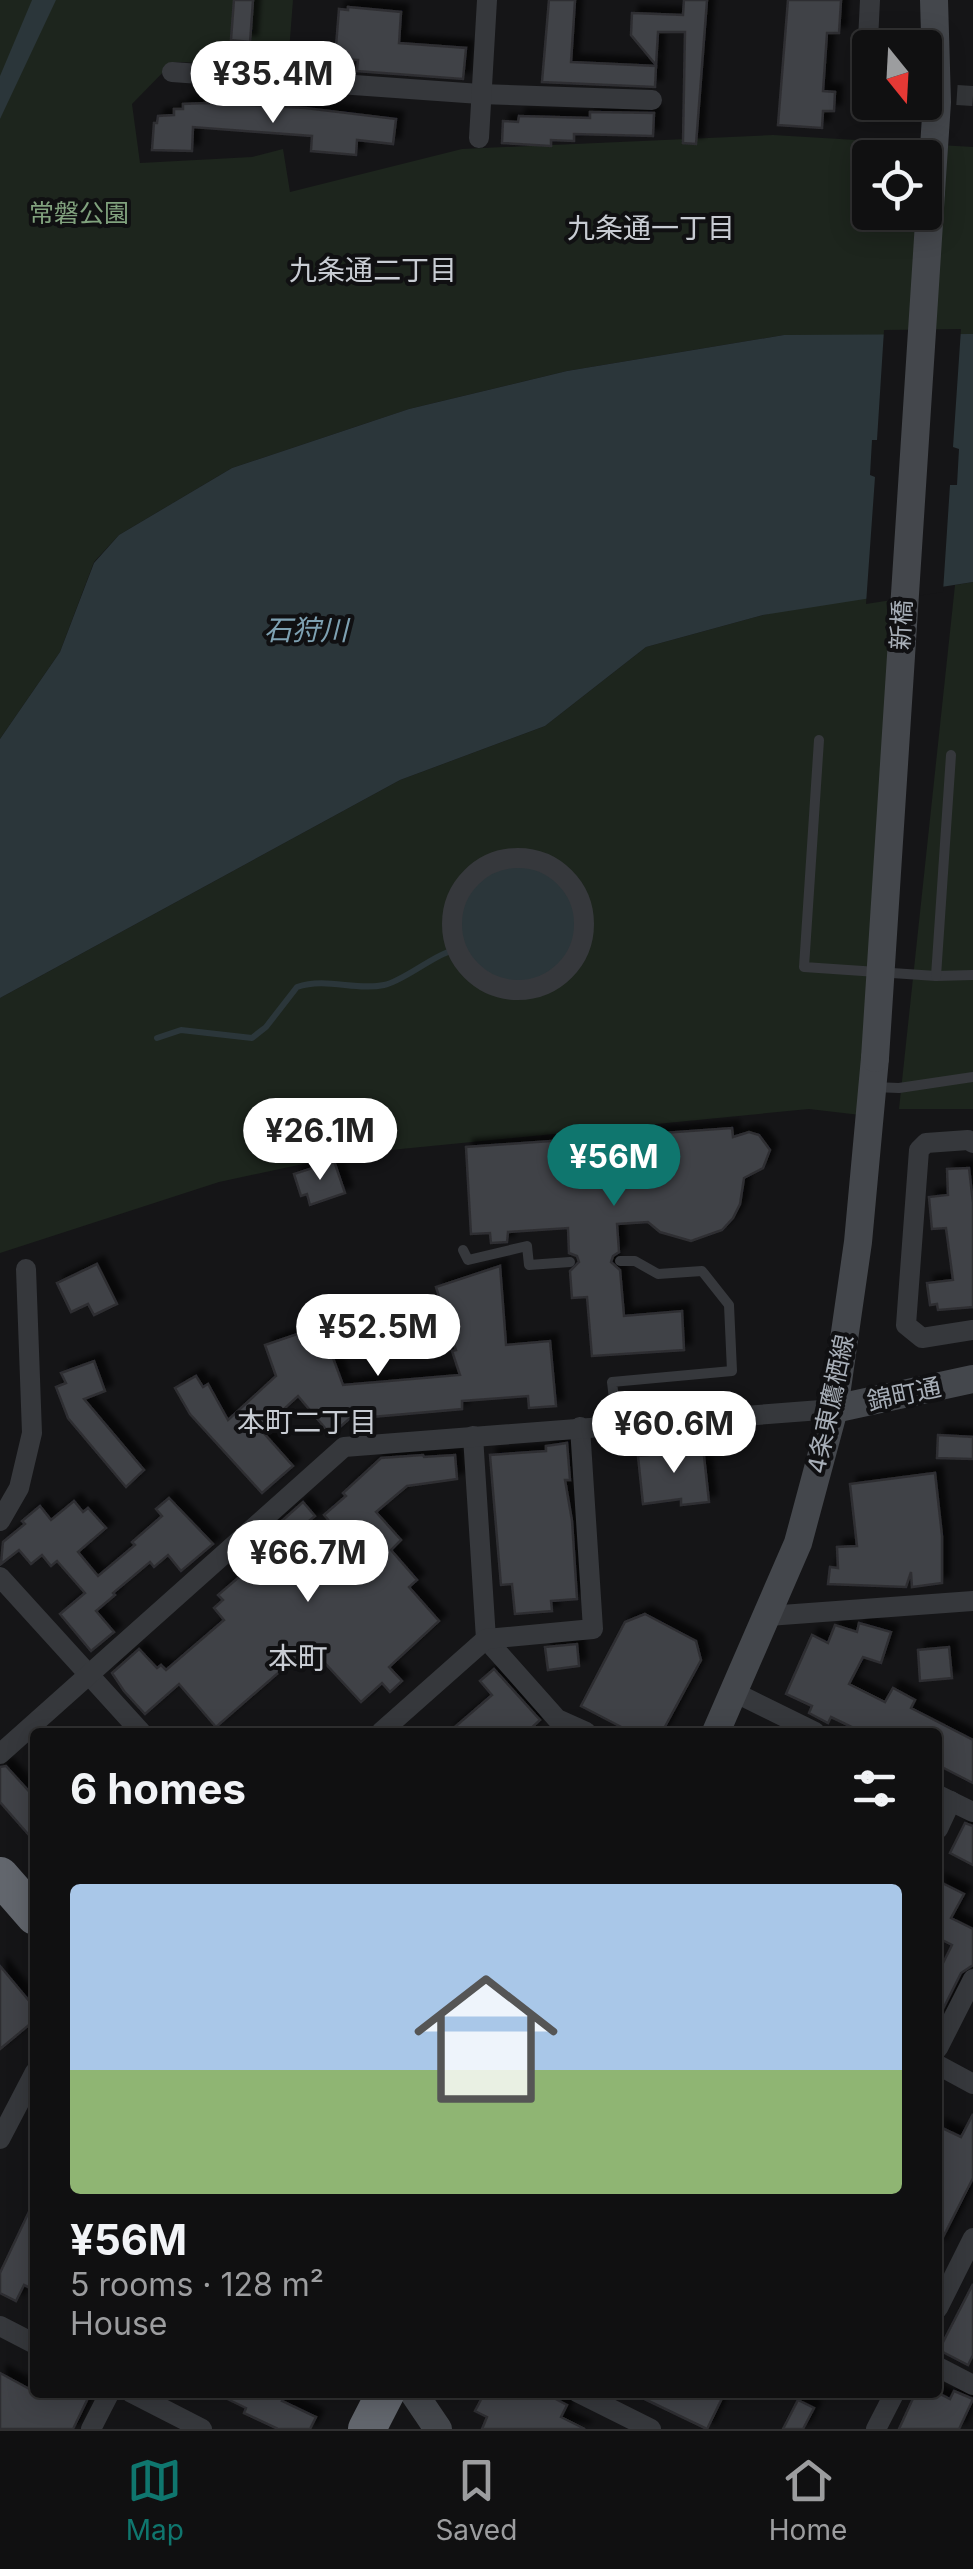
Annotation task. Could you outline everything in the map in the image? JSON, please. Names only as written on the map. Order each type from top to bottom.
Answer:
[{"type":"highway","points":[[0,1876],[30,1910]]},
{"type":"highway","points":[[367,2429],[383,2398]]},
{"type":"street","points":[[479,138],[487,0]]},
{"type":"street","points":[[869,30],[870,0]]},
{"type":"street","name":"新橋","points":[[875,1058],[937,102],[934,0]]},
{"type":"street","points":[[172,72],[480,94],[652,100]]},
{"type":"street","points":[[525,858],[549,866],[568,879],[583,908],[584,934],[578,953],[562,975],[544,986],[516,991],[483,981],[460,956],[451,932],[460,892],[481,870],[502,860],[525,858]]},
{"type":"street","name":"4条東鷹栖線","points":[[718,1728],[798,1543],[834,1410],[858,1242],[875,1058]]},
{"type":"street","points":[[973,1143],[926,1143],[919,1150],[906,1325],[922,1338],[973,1330]]},
{"type":"street","points":[[0,1521],[19,1488],[32,1432],[26,1269]]},
{"type":"street","name":"錦町通","points":[[834,1410],[973,1380]]},
{"type":"street","points":[[0,1754],[344,1447],[834,1410]]},
{"type":"street","points":[[386,1728],[486,1639],[594,1629],[580,1428]]},
{"type":"street","points":[[473,1436],[486,1639],[558,1718],[578,1728]]},
{"type":"street","points":[[0,1578],[137,1728]]},
{"type":"street","points":[[768,1616],[973,1601]]},
{"type":"street","points":[[736,1693],[807,1728]]},
{"type":"street","points":[[944,1798],[973,1812]]},
{"type":"street","points":[[942,2040],[973,1979]]},
{"type":"street","points":[[942,2067],[973,2084]]},
{"type":"street","points":[[0,2139],[30,2082]]},
{"type":"street","points":[[942,2300],[973,2238]]},
{"type":"street","points":[[0,2326],[30,2341]]},
{"type":"street","points":[[942,2368],[973,2385]]},
{"type":"street","points":[[91,2429],[107,2398]]},
{"type":"street","points":[[142,2398],[202,2429]]},
{"type":"street","points":[[417,2398],[438,2429]]},
{"type":"street","points":[[589,2398],[651,2429]]},
{"type":"street","points":[[876,2429],[892,2398]]},
{"type":"lane","points":[[819,740],[804,967],[973,975]]},
{"type":"lane","points":[[936,976],[951,756]]},
{"type":"lane","points":[[872,1086],[899,1088],[973,1077]]},
{"type":"lane","points":[[463,1250],[468,1260],[527,1246],[529,1265],[570,1262]]},
{"type":"lane","points":[[617,1425],[612,1382],[732,1370],[729,1306],[702,1272],[658,1274],[635,1261],[620,1261]]},
{"type":"green space","name":"常磐公園","points":[[0,0],[293,0],[288,65],[173,62],[132,104],[140,163],[252,157],[283,149],[290,192],[462,149],[773,135],[856,140],[852,140],[852,230],[942,230],[942,145],[973,147],[973,336],[784,335],[567,371],[409,409],[232,468],[119,535],[94,562],[60,652],[0,739]]},
{"type":"green space","points":[[973,582],[973,1109],[899,1109],[955,585]]},
{"type":"green space","points":[[903,584],[869,1116],[809,1109],[350,1154],[219,1182],[0,1253],[0,998],[400,780],[545,726],[646,647],[763,615]]},
{"type":"water","points":[[32,0],[56,0],[0,119],[0,76]]},
{"type":"water","name":"石狩川","points":[[973,334],[973,582],[763,615],[646,647],[545,726],[400,780],[0,998],[0,739],[60,652],[94,563],[119,535],[232,468],[409,409],[567,371],[784,335]]},
{"type":"water","points":[[518,866],[541,870],[560,883],[573,902],[577,925],[573,948],[560,967],[541,980],[518,984],[495,980],[476,967],[463,948],[459,925],[463,902],[476,883],[495,870]]},
{"type":"pier","points":[[961,329],[953,447],[959,449],[957,485],[950,485],[943,592],[866,604],[875,477],[870,475],[872,440],[877,440],[884,330]]},
{"type":"building","points":[[234,0],[253,0],[250,42],[231,40]]},
{"type":"building","points":[[549,0],[575,0],[571,62],[656,66],[655,87],[542,82]]},
{"type":"building","points":[[684,0],[707,0],[696,144],[683,143],[685,32],[658,32],[656,65],[631,35],[632,13],[683,15]]},
{"type":"building","points":[[788,0],[841,0],[839,33],[827,33],[823,91],[835,92],[834,111],[823,111],[822,128],[778,125]]},
{"type":"building","points":[[339,9],[401,12],[399,43],[466,48],[463,79],[357,71],[358,60],[335,59]]},
{"type":"building","points":[[183,104],[305,108],[396,119],[393,144],[357,140],[356,155],[311,151],[312,136],[193,127],[192,151],[152,150],[158,116],[174,115],[174,109],[183,109]]},
{"type":"building","points":[[590,112],[654,113],[653,136],[574,134],[574,141],[551,140],[551,146],[502,143],[503,121],[518,122],[519,116],[590,118]]},
{"type":"building","points":[[732,1128],[733,1137],[749,1132],[759,1135],[770,1150],[763,1168],[744,1178],[740,1204],[722,1230],[691,1241],[660,1232],[648,1222],[617,1224],[619,1252],[611,1262],[620,1270],[624,1316],[682,1311],[684,1350],[592,1356],[587,1297],[572,1298],[570,1271],[579,1262],[577,1256],[569,1253],[568,1228],[508,1232],[507,1242],[491,1243],[490,1233],[471,1234],[466,1147]]},
{"type":"building","points":[[334,1161],[345,1193],[310,1205],[307,1194],[301,1196],[294,1174]]},
{"type":"building","points":[[969,1168],[973,1307],[938,1310],[937,1304],[930,1305],[927,1283],[953,1280],[946,1228],[932,1229],[929,1197],[948,1195],[947,1169]]},
{"type":"building","points":[[97,1264],[117,1304],[94,1315],[88,1304],[71,1312],[57,1283]]},
{"type":"building","points":[[500,1266],[506,1345],[550,1341],[556,1406],[529,1408],[528,1396],[462,1401],[462,1409],[349,1419],[331,1435],[298,1396],[261,1430],[293,1466],[262,1493],[190,1414],[175,1388],[196,1376],[203,1387],[208,1384],[228,1420],[276,1376],[265,1345],[347,1317],[358,1349],[333,1358],[343,1385],[460,1375],[436,1287]]},
{"type":"building","points":[[94,1361],[105,1391],[84,1399],[144,1470],[126,1487],[68,1418],[56,1387],[66,1383],[61,1373]]},
{"type":"building","points":[[938,1435],[973,1437],[973,1459],[937,1458]]},
{"type":"building","points":[[567,1443],[570,1480],[565,1480],[577,1599],[551,1601],[552,1611],[515,1614],[512,1584],[501,1585],[490,1455],[546,1451],[546,1446]]},
{"type":"building","points":[[703,1447],[709,1502],[681,1505],[681,1499],[643,1504],[638,1456],[648,1455],[648,1449]]},
{"type":"building","points":[[455,1455],[457,1479],[407,1486],[376,1512],[401,1540],[391,1550],[417,1580],[409,1587],[439,1621],[389,1667],[402,1681],[390,1692],[382,1683],[361,1702],[309,1646],[216,1727],[179,1684],[145,1714],[124,1691],[112,1673],[139,1649],[157,1668],[161,1665],[166,1670],[224,1620],[214,1608],[223,1600],[218,1595],[245,1572],[240,1567],[269,1541],[265,1536],[303,1502],[315,1516],[294,1533],[326,1566],[350,1545],[324,1515],[346,1496],[343,1493],[381,1458]]},
{"type":"building","points":[[935,1473],[942,1583],[912,1587],[911,1572],[906,1587],[828,1584],[830,1567],[838,1568],[837,1547],[857,1546],[850,1484]]},
{"type":"building","points":[[169,1498],[213,1544],[181,1571],[168,1555],[154,1567],[150,1562],[113,1593],[96,1611],[114,1632],[91,1651],[60,1614],[85,1593],[57,1561],[51,1566],[42,1555],[31,1564],[19,1550],[1,1564],[3,1542],[25,1524],[22,1521],[40,1506],[51,1520],[74,1501],[83,1512],[88,1508],[106,1528],[78,1552],[98,1576],[162,1516],[156,1509]]},
{"type":"building","points":[[645,1614],[696,1641],[701,1660],[664,1728],[623,1728],[581,1706],[625,1622]]},
{"type":"building","points":[[859,1623],[891,1632],[881,1663],[863,1657],[849,1684],[885,1702],[893,1688],[915,1700],[911,1708],[973,1740],[973,1783],[942,1767],[942,1728],[854,1728],[831,1717],[828,1723],[809,1713],[812,1706],[786,1694],[812,1635],[828,1643],[835,1625],[857,1632]]},
{"type":"building","points":[[577,1644],[579,1666],[548,1670],[545,1647]]},
{"type":"building","points":[[949,1647],[952,1678],[920,1681],[918,1650]]},
{"type":"building","points":[[494,1669],[540,1720],[531,1728],[454,1728],[492,1695],[480,1681]]},
{"type":"building","points":[[6,1766],[30,1792],[30,1836],[0,1802],[0,1767]]},
{"type":"building","points":[[965,1823],[973,1826],[973,1865],[950,1853]]},
{"type":"building","points":[[942,1883],[964,1894],[951,1918],[973,1929],[973,1965],[961,1973],[942,2011],[942,1965],[952,1945],[942,1940]]},
{"type":"building","points":[[0,1966],[30,2002],[30,2024],[0,2049]]},
{"type":"building","points":[[973,2114],[973,2178],[942,2239],[942,2128],[961,2137]]},
{"type":"building","points":[[30,2210],[30,2288],[24,2285],[16,2301],[0,2293],[0,2273]]},
{"type":"building","points":[[973,2284],[973,2355],[968,2365],[942,2352],[942,2344]]},
{"type":"building","points":[[0,2373],[30,2389],[30,2398],[88,2398],[73,2429],[0,2429]]},
{"type":"building","points":[[954,2391],[973,2399],[959,2429],[899,2429],[913,2398],[942,2395],[950,2399]]},
{"type":"building","points":[[225,2398],[284,2398],[282,2401],[316,2417],[310,2429],[278,2429],[244,2413],[246,2408]]},
{"type":"building","points":[[482,2398],[554,2398],[567,2405],[561,2417],[585,2429],[482,2429],[487,2417],[475,2411]]},
{"type":"building","points":[[642,2398],[722,2398],[707,2429]]},
{"type":"building","points":[[798,2400],[814,2408],[803,2429],[783,2429]]},
{"type":"waterway","points":[[157,1038],[181,1030],[252,1038],[266,1027],[297,987],[319,983],[384,985],[448,952]]},
{"type":"tunnel","points":[[942,94],[973,96]]},
{"type":"district","name":"九条通一丁目","points":[[651,228]]},
{"type":"district","name":"九条通二丁目","points":[[373,270]]},
{"type":"district","name":"本町二丁目","points":[[307,1422]]},
{"type":"district","name":"本町","points":[[298,1659]]}]
